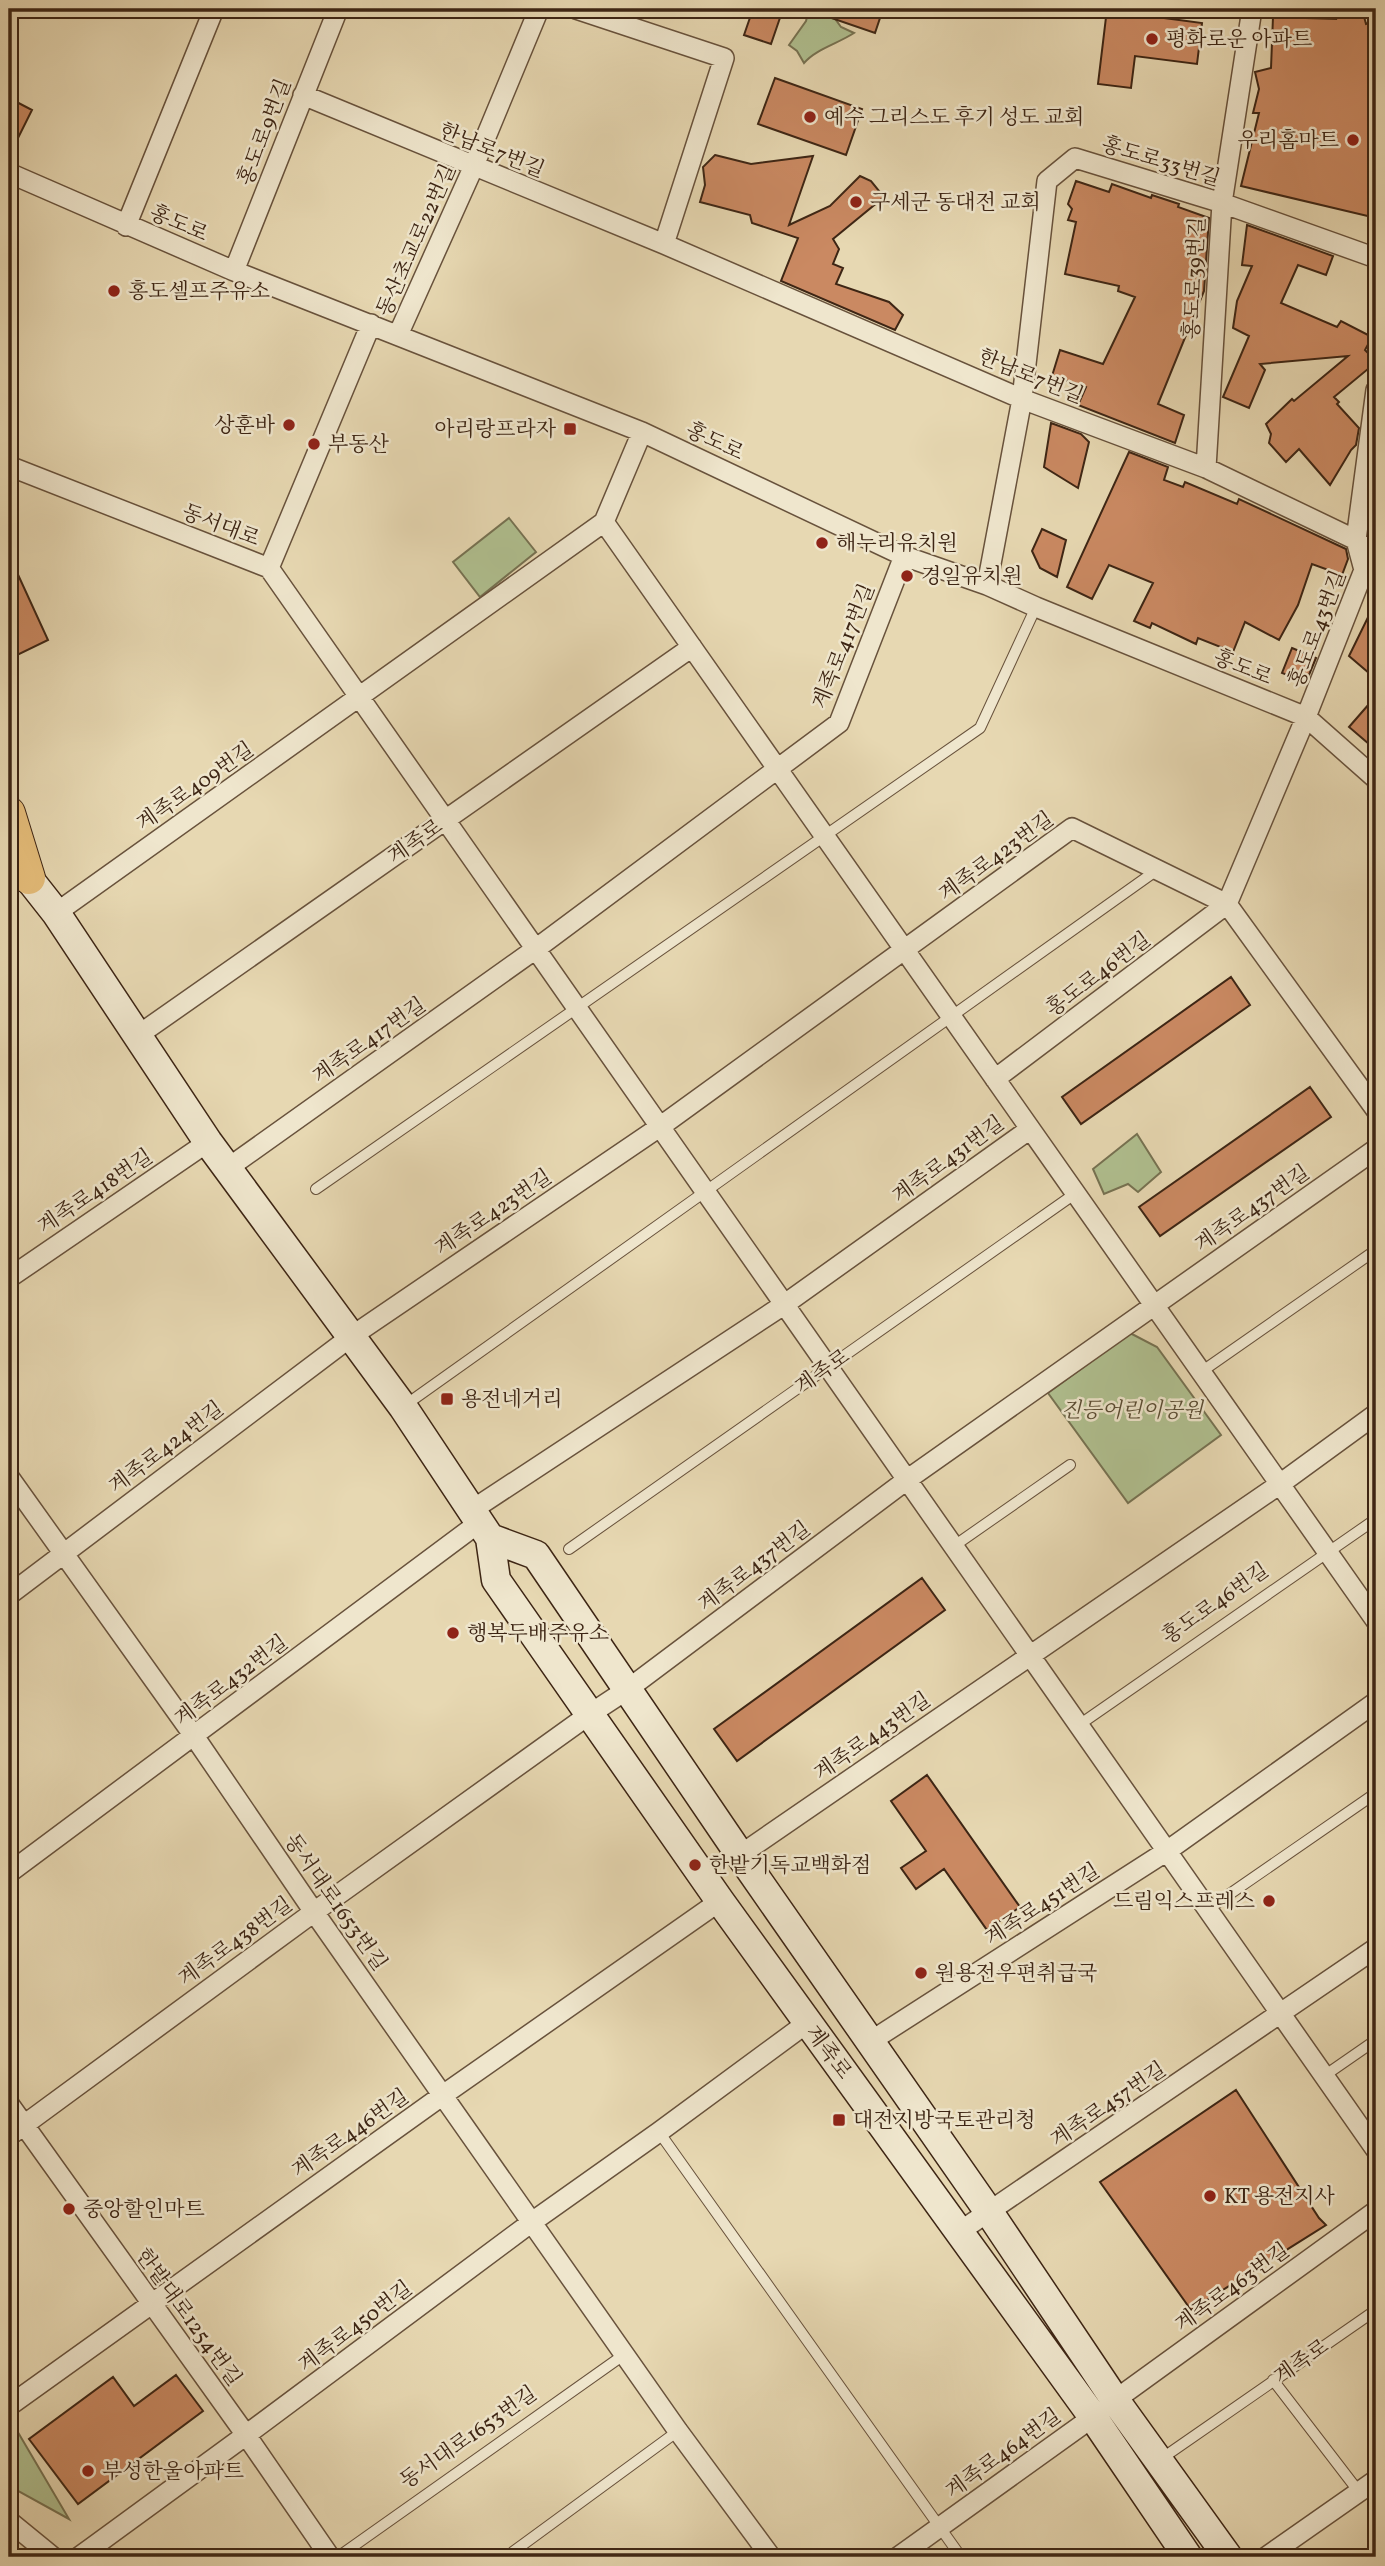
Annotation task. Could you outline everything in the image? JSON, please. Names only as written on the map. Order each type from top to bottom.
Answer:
[{"type":"main road","points":[[9,813],[19,874]]},
{"type":"main road","name":"계족로","points":[[9,853],[19,874],[56,913],[208,1142],[403,1407],[481,1523],[496,1580],[807,2023],[839,2063],[959,2232],[1104,2408],[1158,2461],[1228,2557]]},
{"type":"main road","name":"계족로","points":[[481,1523],[536,1555],[740,1855],[989,2212],[1188,2557]]},
{"type":"street","name":"홍도로","points":[[125,226],[214,9]]},
{"type":"street","name":"홍도로9번길","points":[[234,271],[338,9]]},
{"type":"street","name":"동산초교로22번길","points":[[398,335],[473,168],[539,9]]},
{"type":"street","points":[[576,9],[724,58],[664,244]]},
{"type":"street","name":"홍도로39번길","points":[[1206,468],[1222,204],[1252,9]]},
{"type":"street","name":"한남로7번길","points":[[303,95],[473,168],[664,244],[1022,399],[1206,468],[1356,540],[1376,559]]},
{"type":"street","name":"홍도로33번길","points":[[987,585],[1022,399],[1047,181],[1074,158],[1222,204],[1376,258]]},
{"type":"street","name":"홍도로","points":[[9,173],[125,226],[234,271],[642,432],[904,556],[987,585],[1306,717],[1376,779]]},
{"type":"street","points":[[269,568],[371,324]]},
{"type":"street","name":"홍도로43번길","points":[[1306,717],[1364,570],[1356,540],[1376,390]]},
{"type":"street","points":[[642,432],[604,522],[1030,1129]]},
{"type":"street","name":"동서대로","points":[[9,466],[269,568],[361,696]]},
{"type":"street","name":"계족로409번길","points":[[56,913],[604,522]]},
{"type":"street","name":"계족로417번길","points":[[228,1168],[537,948],[839,723],[904,556]]},
{"type":"street","name":"계족로","points":[[138,1036],[692,647]]},
{"type":"street","points":[[361,696],[1376,2150]]},
{"type":"street","points":[[1306,717],[1227,904],[1376,1110]]},
{"type":"street","name":"계족로423번길","points":[[352,1336],[661,1126],[1072,828],[1227,904]]},
{"type":"street","name":"홍도로46번길","points":[[995,1079],[1227,904]]},
{"type":"street","name":"계족로431번길","points":[[481,1523],[1030,1129],[1154,1305]]},
{"type":"street","name":"계족로418번길","points":[[9,1278],[208,1142]]},
{"type":"street","name":"계족로437번길","points":[[628,1689],[908,1479],[1376,1149]]},
{"type":"street","points":[[1154,1305],[1376,1622]]},
{"type":"street","name":"계족로424번길","points":[[9,1595],[352,1336]]},
{"type":"street","name":"계족로443번길","points":[[740,1855],[1280,1484],[1376,1414]]},
{"type":"street","name":"동서대로1653번길","points":[[9,1477],[194,1736],[314,1912],[678,2431],[771,2557]]},
{"type":"street","name":"계족로432번길","points":[[9,1873],[481,1523]]},
{"type":"street","name":"계족로438번길","points":[[16,2130],[314,1912],[628,1689]]},
{"type":"street","name":"계족로451번길","points":[[872,2041],[1167,1851],[1376,1702]]},
{"type":"street","name":"계족로446번길","points":[[9,2406],[720,1900]]},
{"type":"street","name":"계족로457번길","points":[[959,2232],[1376,1948]]},
{"type":"street","name":"계족로450번길","points":[[79,2557],[532,2222],[807,2023]]},
{"type":"street","name":"한밭대로1254번길","points":[[9,2104],[16,2130],[151,2303],[330,2557]]},
{"type":"street","name":"계족로463번길","points":[[1104,2408],[1376,2211]]},
{"type":"street","name":"계족로464번길","points":[[898,2557],[1104,2408]]},
{"type":"street","points":[[1266,2557],[1376,2480]]},
{"type":"street","points":[[9,2521],[53,2557]]},
{"type":"lane","points":[[316,1189],[980,728],[1036,607]]},
{"type":"lane","points":[[403,1407],[1157,870]]},
{"type":"lane","name":"계족로","points":[[569,1549],[1076,1194]]},
{"type":"lane","points":[[1201,1372],[1376,1250]]},
{"type":"lane","points":[[954,1546],[1070,1465]]},
{"type":"lane","name":"홍도로46번길","points":[[1079,1725],[1376,1519]]},
{"type":"lane","points":[[1208,1909],[1376,1793]]},
{"type":"lane","points":[[1324,2076],[1376,2040]]},
{"type":"lane","points":[[659,2132],[939,2527]]},
{"type":"lane","name":"계족로","points":[[1158,2461],[1376,2309]]},
{"type":"lane","name":"동서대로1653번길","points":[[338,2557],[625,2354]]},
{"type":"lane","points":[[1273,2380],[1360,2492]]},
{"type":"lane","points":[[506,2557],[678,2431]]},
{"type":"lane","name":"계족로464번길","points":[[939,2527],[961,2557]]},
{"type":"green space","points":[[809,9],[839,9],[836,20],[841,27],[854,33],[821,50],[804,63],[797,51],[789,45],[806,21]]},
{"type":"green space","points":[[509,518],[536,552],[480,597],[453,562]]},
{"type":"green space","points":[[1137,1134],[1161,1172],[1138,1192],[1128,1184],[1104,1194],[1093,1169]]},
{"type":"green space","name":"진등어린이공원","points":[[1130,1333],[1157,1347],[1221,1435],[1128,1503],[1048,1393]]},
{"type":"green space","points":[[9,2417],[69,2519],[9,2486]]},
{"type":"building","points":[[753,9],[783,9],[771,44],[744,35]]},
{"type":"building","points":[[814,9],[883,9],[875,33],[814,12]]},
{"type":"building","name":"평화로운 아파트","points":[[1107,9],[1142,9],[1142,15],[1202,23],[1197,64],[1135,56],[1131,88],[1098,84]]},
{"type":"building","points":[[1334,9],[1362,9],[1366,24],[1376,21],[1370,126],[1376,126],[1376,218],[1241,186],[1259,113],[1253,113],[1259,89],[1255,72],[1271,68],[1273,17],[1336,19]]},
{"type":"building","name":"예수 그리스도 후기 성도 교회","points":[[775,78],[862,109],[846,155],[758,124]]},
{"type":"building","points":[[9,98],[32,110],[9,156]]},
{"type":"building","points":[[715,155],[751,164],[813,156],[789,225],[830,206],[860,176],[871,181],[884,197],[833,239],[839,249],[833,264],[843,268],[836,284],[889,302],[903,315],[895,330],[781,281],[798,238],[752,223],[750,215],[700,202],[705,185],[703,167]]},
{"type":"building","points":[[1076,181],[1109,192],[1112,184],[1151,198],[1152,195],[1209,218],[1204,291],[1158,404],[1184,415],[1175,443],[1078,405],[1086,387],[1052,376],[1060,350],[1103,364],[1135,297],[1118,291],[1119,286],[1065,274],[1076,222],[1068,220],[1072,209],[1068,204]]},
{"type":"building","points":[[1247,225],[1333,256],[1326,275],[1298,265],[1281,303],[1337,327],[1341,321],[1372,337],[1365,350],[1373,358],[1368,369],[1334,397],[1359,428],[1356,445],[1330,485],[1299,449],[1286,462],[1269,443],[1271,434],[1266,424],[1292,399],[1294,401],[1348,356],[1260,364],[1265,370],[1249,408],[1223,397],[1249,336],[1233,328],[1237,301],[1252,266],[1242,265]]},
{"type":"building","points":[[1051,423],[1081,434],[1089,442],[1078,488],[1044,467]]},
{"type":"building","points":[[1129,452],[1168,467],[1164,480],[1183,487],[1185,482],[1237,504],[1239,499],[1346,549],[1348,559],[1342,575],[1312,564],[1298,605],[1279,640],[1245,622],[1233,652],[1198,638],[1196,644],[1152,623],[1150,628],[1134,621],[1153,583],[1109,565],[1092,599],[1067,587]]},
{"type":"building","points":[[1042,529],[1066,540],[1057,577],[1040,568],[1032,551]]},
{"type":"building","points":[[9,555],[48,640],[9,659]]},
{"type":"building","points":[[1376,601],[1376,679],[1349,656]]},
{"type":"building","points":[[1292,648],[1316,658],[1306,682],[1282,673]]},
{"type":"building","points":[[1376,696],[1376,750],[1349,727]]},
{"type":"building","points":[[1231,977],[1250,1005],[1081,1124],[1062,1097]]},
{"type":"building","points":[[1310,1087],[1331,1117],[1160,1236],[1139,1207]]},
{"type":"building","points":[[922,1578],[945,1610],[737,1761],[714,1729]]},
{"type":"building","points":[[927,1775],[1020,1907],[987,1930],[944,1869],[916,1889],[901,1868],[926,1851],[891,1801]]},
{"type":"building","points":[[1236,2090],[1326,2225],[1191,2310],[1100,2182]]},
{"type":"building","name":"부성한울아파트","points":[[176,2375],[203,2411],[78,2504],[29,2439],[113,2377],[134,2406]]},
{"type":"place","name":"평화로운 아파트","points":[[1152,39]]},
{"type":"place","name":"예수 그리스도 후기 성도 교회","points":[[810,117]]},
{"type":"place","name":"우리홈마트","points":[[1353,140]]},
{"type":"place","name":"구세군 동대전 교회","points":[[856,202]]},
{"type":"place","name":"홍도셀프주유소","points":[[114,291]]},
{"type":"place","name":"상훈바","points":[[289,425]]},
{"type":"place","name":"아리랑프라자","points":[[570,429]]},
{"type":"place","name":"부동산","points":[[314,444]]},
{"type":"place","name":"해누리유치원","points":[[822,543]]},
{"type":"place","name":"경일유치원","points":[[907,576]]},
{"type":"place","name":"용전네거리","points":[[447,1399]]},
{"type":"place","name":"행복두배주유소","points":[[453,1633]]},
{"type":"place","name":"한밭기독교백화점","points":[[695,1865]]},
{"type":"place","name":"드림익스프레스","points":[[1269,1901]]},
{"type":"place","name":"원용전우편취급국","points":[[921,1973]]},
{"type":"place","name":"대전지방국토관리청","points":[[839,2120]]},
{"type":"place","name":"KT 용전지사","points":[[1210,2196]]},
{"type":"place","name":"중앙할인마트","points":[[69,2209]]},
{"type":"place","name":"부성한울아파트","points":[[88,2471]]}]
